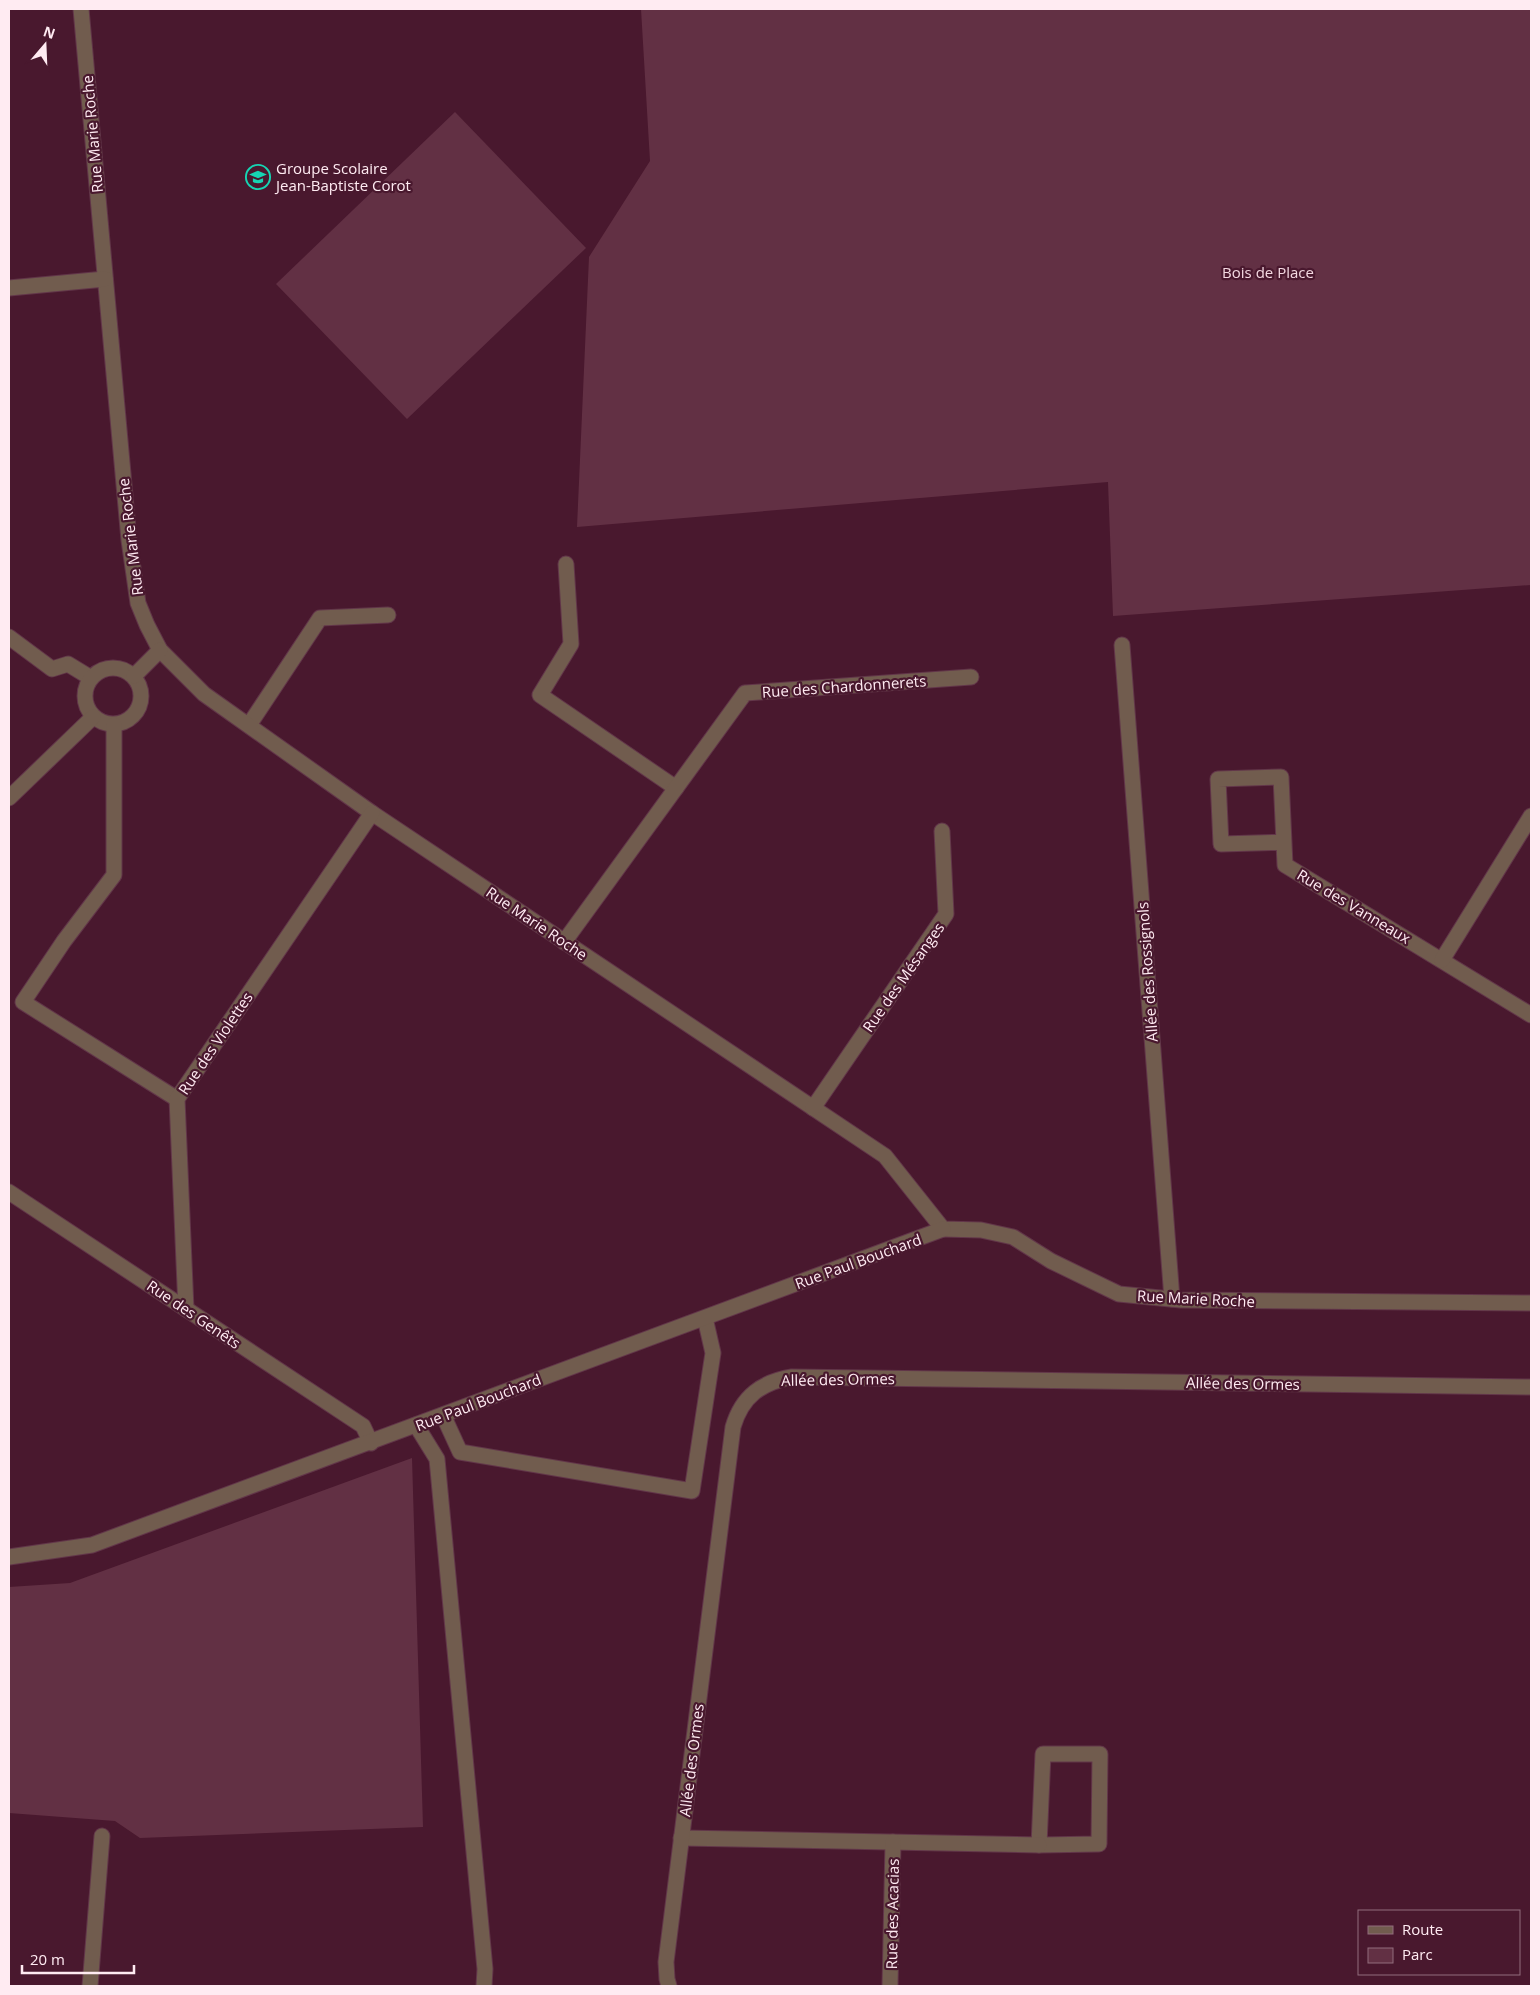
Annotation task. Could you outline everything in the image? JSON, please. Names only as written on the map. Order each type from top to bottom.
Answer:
[{"type":"street","name":"Rue Marie Roche","points":[[80,9],[134,579],[138,602],[160,650],[204,694],[372,813],[885,1156],[943,1229],[981,1230],[1013,1237],[1051,1261],[1119,1294],[1172,1299],[1531,1302]]},
{"type":"street","points":[[9,288],[105,279]]},
{"type":"street","points":[[566,564],[571,644],[540,696],[676,788]]},
{"type":"street","points":[[249,725],[320,618],[388,615]]},
{"type":"street","points":[[9,637],[52,669],[68,664],[91,678]]},
{"type":"street","name":"Allée des Rossignols","points":[[1122,645],[1172,1299]]},
{"type":"street","points":[[134,676],[160,650]]},
{"type":"street","points":[[112,667],[124,670],[134,676],[140,686],[142,696],[140,707],[134,716],[125,723],[114,725],[99,722],[93,717],[87,708],[84,698],[86,687],[91,678],[100,671],[112,667]]},
{"type":"street","name":"Rue des Chardonnerets","points":[[564,942],[744,693],[971,678]]},
{"type":"street","points":[[9,798],[93,717]]},
{"type":"street","points":[[114,725],[114,874],[64,941],[23,1002],[177,1099]]},
{"type":"street","name":"Rue des Vanneaux","points":[[1284,842],[1221,844],[1218,779],[1281,777],[1284,842],[1285,865],[1531,1015]]},
{"type":"street","name":"Rue des Violettes","points":[[186,1309],[177,1099],[372,813]]},
{"type":"street","points":[[1442,960],[1531,816]]},
{"type":"street","name":"Rue des Mésanges","points":[[813,1108],[946,914],[942,831]]},
{"type":"street","name":"Rue des Genêts","points":[[9,1192],[363,1426],[372,1443]]},
{"type":"street","name":"Rue Paul Bouchard","points":[[9,1557],[92,1545],[372,1443],[943,1229]]},
{"type":"street","points":[[443,1415],[460,1452],[692,1491],[713,1353],[705,1318]]},
{"type":"street","name":"Allée des Ormes","points":[[669,1986],[666,1979],[666,1962],[680,1838],[733,1427],[737,1415],[757,1389],[774,1380],[792,1377],[1531,1388]]},
{"type":"street","points":[[416,1425],[437,1459],[485,1968],[484,1986]]},
{"type":"street","points":[[680,1838],[893,1842],[1039,1844],[1099,1844],[1100,1754],[1043,1754],[1039,1844]]},
{"type":"street","points":[[90,1986],[102,1836]]},
{"type":"street","name":"Rue des Acacias","points":[[890,1986],[893,1842]]},
{"type":"green space","name":"Bois de Place","points":[[641,9],[1531,9],[1531,585],[1113,616],[1108,482],[577,527],[589,257],[650,161]]},
{"type":"green space","points":[[455,112],[586,248],[407,419],[276,284]]},
{"type":"green space","points":[[412,1458],[423,1827],[140,1838],[115,1821],[9,1813],[9,1587],[70,1583]]},
{"type":"place","name":"Groupe Scolaire Jean-Baptiste Corot","points":[[258,177]]}]
